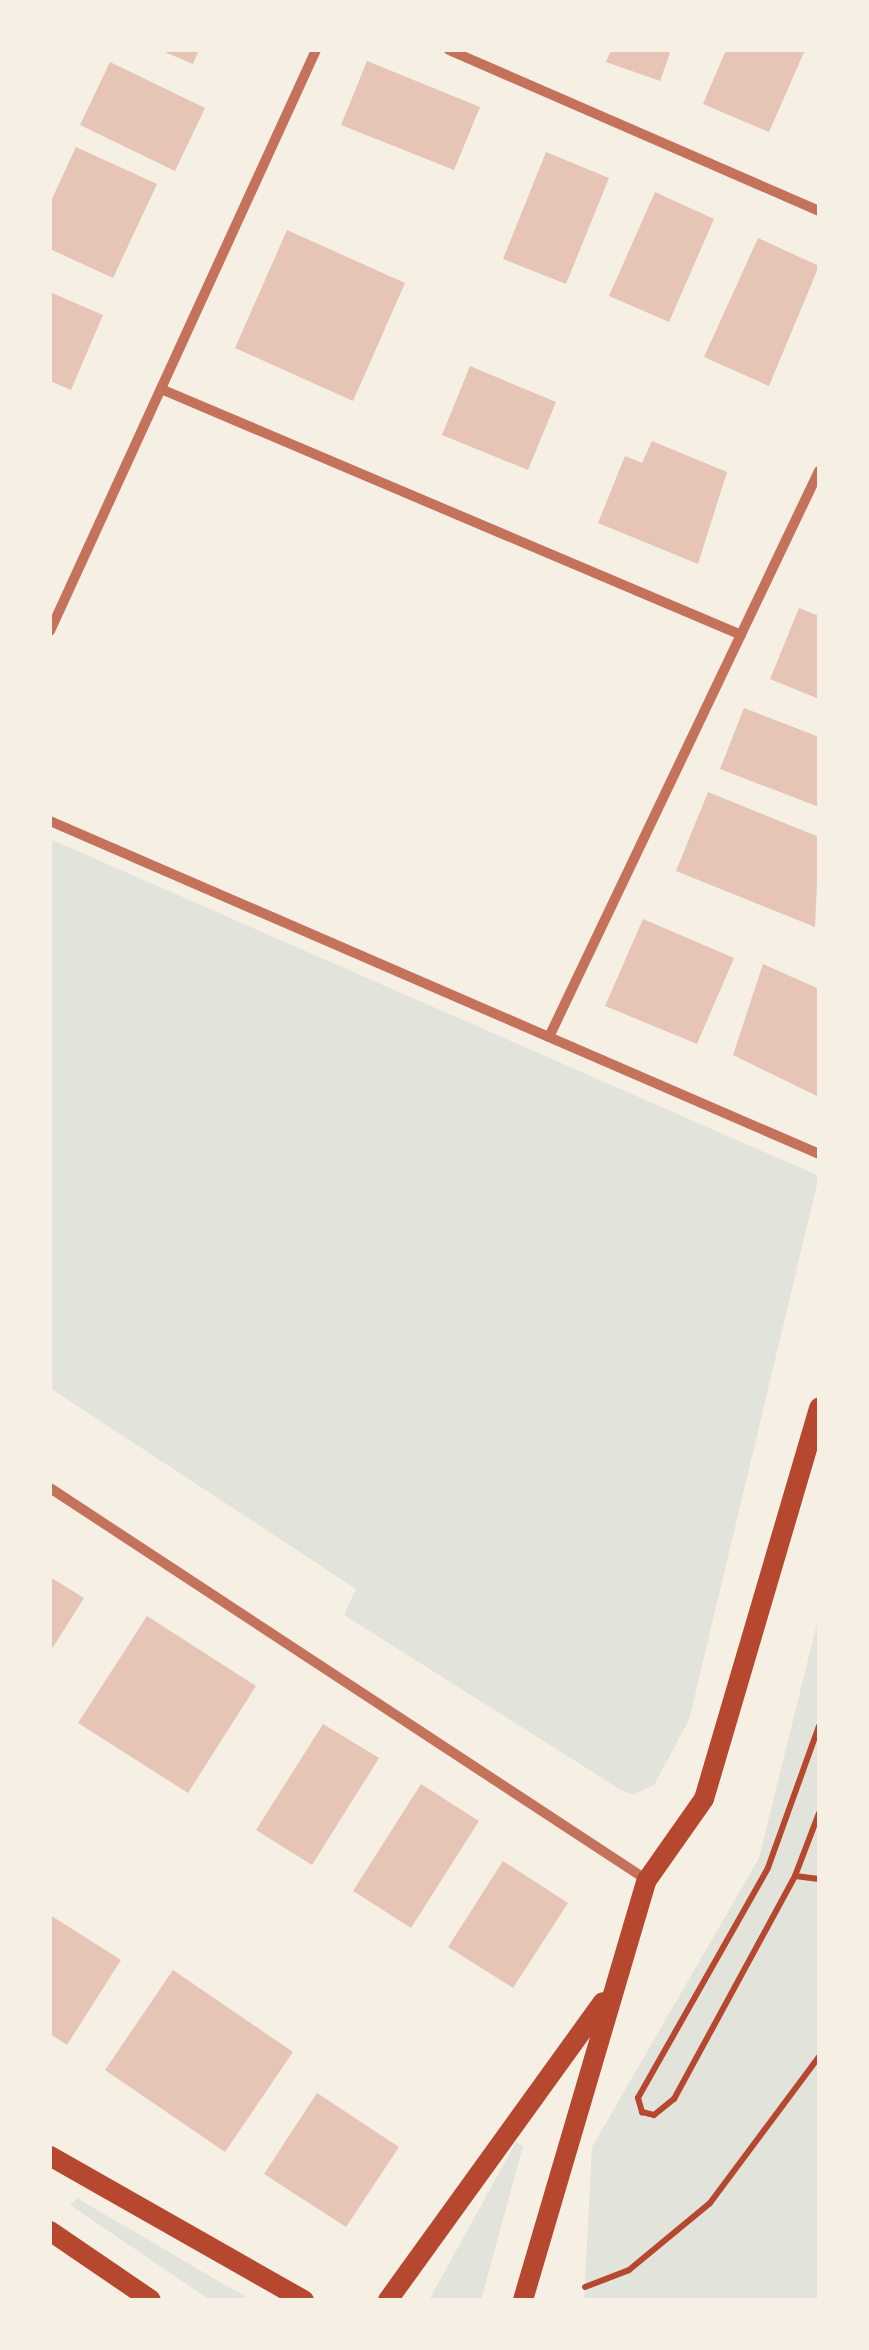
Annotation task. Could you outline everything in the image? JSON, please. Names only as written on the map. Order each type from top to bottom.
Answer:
[{"type":"main road","points":[[523,2300],[610,1992],[647,1880],[704,1800],[819,1408]]},
{"type":"main road","points":[[388,2300],[610,1992]]},
{"type":"main road","points":[[50,2156],[304,2300]]},
{"type":"main road","points":[[50,2231],[151,2300]]},
{"type":"street","points":[[50,630],[316,50]]},
{"type":"street","points":[[449,50],[819,212]]},
{"type":"street","points":[[161,389],[741,634]]},
{"type":"street","points":[[549,1037],[819,471]]},
{"type":"street","points":[[50,821],[819,1154]]},
{"type":"street","points":[[50,1488],[647,1880]]},
{"type":"path","points":[[819,1726],[768,1868],[638,2098],[642,2112],[654,2116],[674,2099],[795,1876],[819,1813]]},
{"type":"path","points":[[795,1876],[819,1879]]},
{"type":"path","points":[[585,2288],[629,2270],[710,2203],[819,2057]]},
{"type":"shaded area","points":[[50,839],[819,1176],[689,1720],[654,1785],[633,1795],[621,1790],[344,1615],[356,1589],[50,1388]]},
{"type":"shaded area","points":[[819,1615],[819,2300],[584,2300],[592,2147],[759,1858]]},
{"type":"shaded area","points":[[516,2142],[523,2146],[481,2300],[429,2300]]},
{"type":"shaded area","points":[[77,2198],[252,2300],[210,2300],[70,2205]]},
{"type":"building","points":[[160,50],[199,50],[193,64]]},
{"type":"building","points":[[611,50],[671,50],[660,81],[606,62]]},
{"type":"building","points":[[726,50],[805,50],[769,132],[703,104]]},
{"type":"building","points":[[367,61],[480,107],[454,170],[341,125]]},
{"type":"building","points":[[110,62],[205,108],[175,171],[80,125]]},
{"type":"building","points":[[76,147],[157,184],[113,278],[50,249],[50,203]]},
{"type":"building","points":[[546,152],[609,178],[566,284],[503,259]]},
{"type":"building","points":[[655,192],[714,219],[669,322],[609,296]]},
{"type":"building","points":[[287,230],[405,283],[353,401],[235,348]]},
{"type":"building","points":[[758,238],[819,266],[769,386],[704,357]]},
{"type":"building","points":[[50,292],[103,315],[71,390],[50,381]]},
{"type":"building","points":[[470,366],[556,402],[528,470],[442,435]]},
{"type":"building","points":[[652,441],[727,472],[698,564],[598,523],[625,456],[642,463]]},
{"type":"building","points":[[799,608],[819,616],[819,699],[770,679]]},
{"type":"building","points":[[744,708],[819,737],[819,807],[720,769]]},
{"type":"building","points":[[708,792],[819,837],[815,927],[676,871]]},
{"type":"building","points":[[643,919],[734,958],[697,1044],[605,1006]]},
{"type":"building","points":[[763,964],[819,989],[819,1097],[733,1055]]},
{"type":"building","points":[[50,1577],[84,1598],[50,1652]]},
{"type":"building","points":[[147,1616],[256,1686],[188,1793],[78,1723]]},
{"type":"building","points":[[323,1724],[379,1758],[312,1865],[256,1830]]},
{"type":"building","points":[[421,1784],[479,1821],[411,1928],[353,1891]]},
{"type":"building","points":[[503,1861],[568,1903],[513,1988],[448,1947]]},
{"type":"building","points":[[50,1915],[121,1960],[67,2045],[50,2034]]},
{"type":"building","points":[[173,1970],[293,2052],[225,2152],[105,2070]]},
{"type":"building","points":[[317,2093],[399,2147],[346,2227],[264,2174]]}]
